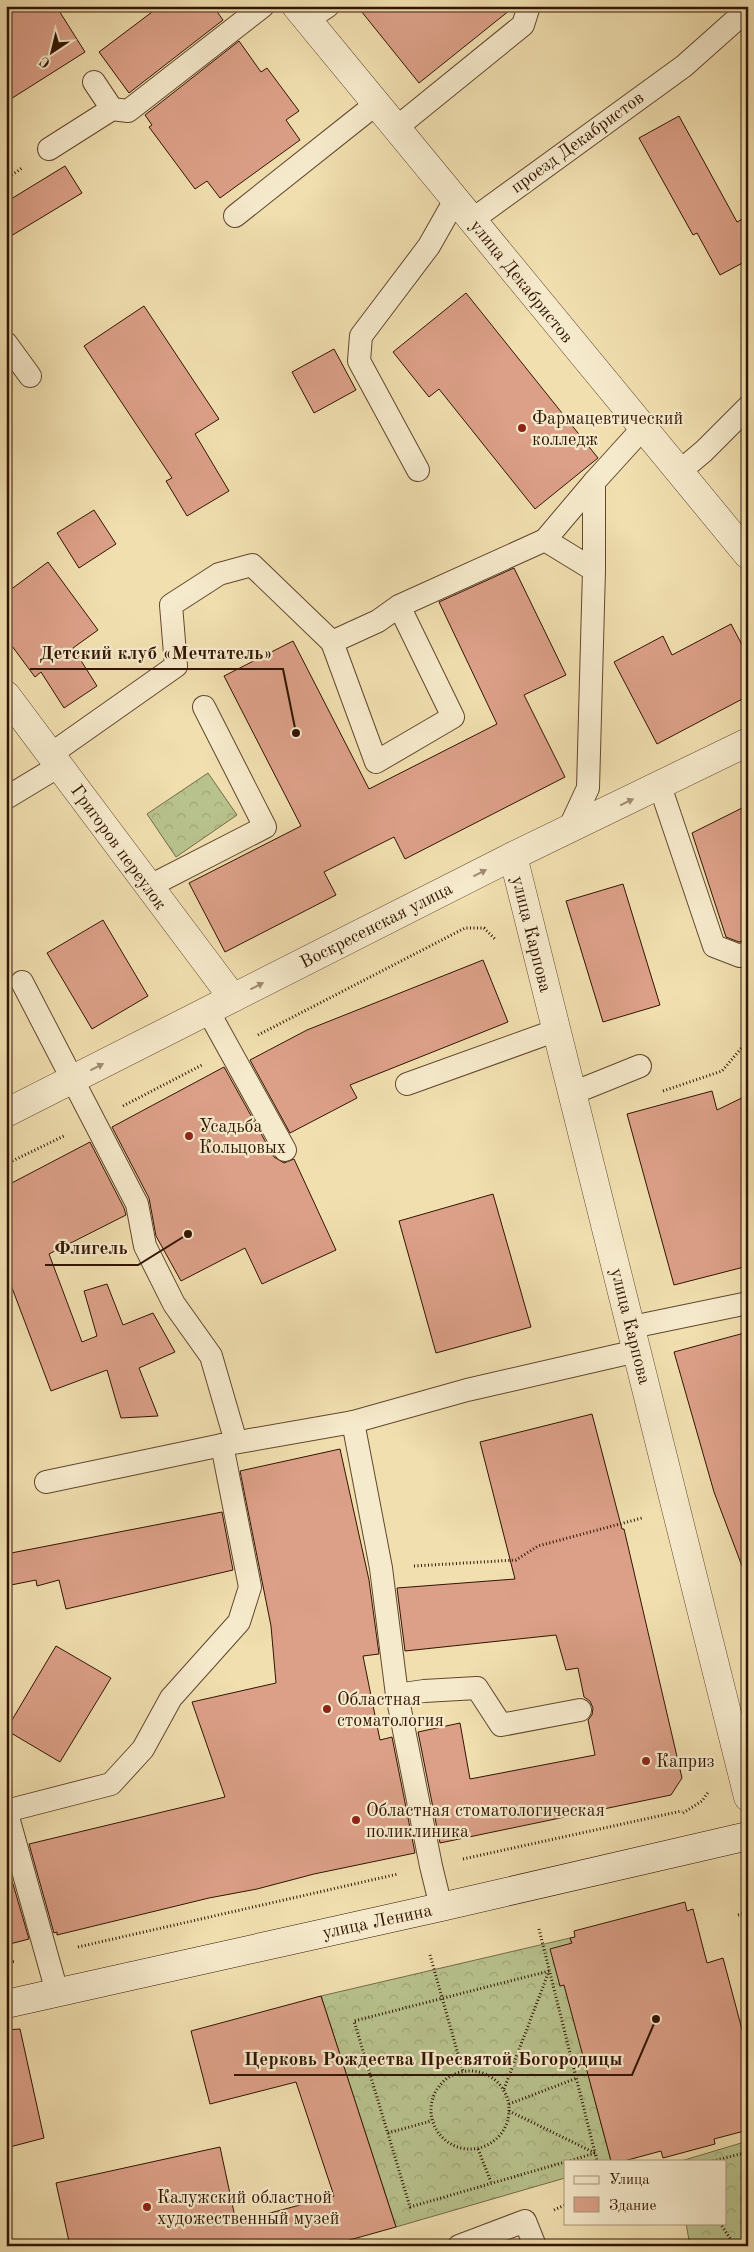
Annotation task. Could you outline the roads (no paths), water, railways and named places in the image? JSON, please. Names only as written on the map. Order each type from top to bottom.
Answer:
[{"type":"street","name":"улица Декабристов","points":[[310,11],[376,104],[748,555]]},
{"type":"street","name":"Григоров переулок","points":[[6,695],[233,998]]},
{"type":"street","name":"Воскресенская улица","points":[[6,1113],[513,856],[568,831],[748,742]]},
{"type":"street","name":"улица Карпова","points":[[513,856],[748,1797]]},
{"type":"street","name":"улица Ленина","points":[[6,2004],[748,1836]]},
{"type":"lane","points":[[49,149],[112,109],[128,111],[263,6]]},
{"type":"lane","points":[[396,128],[523,25],[529,6]]},
{"type":"lane","name":"проезд Декабристов","points":[[463,210],[684,66],[748,9]]},
{"type":"lane","points":[[94,82],[112,109]]},
{"type":"lane","points":[[235,216],[376,104]]},
{"type":"lane","points":[[418,470],[359,361],[361,336],[429,246],[463,210]]},
{"type":"lane","points":[[6,343],[30,376]]},
{"type":"lane","points":[[679,472],[704,451],[748,407]]},
{"type":"lane","points":[[332,642],[378,621],[399,606],[545,540],[643,428]]},
{"type":"lane","points":[[568,831],[588,788],[594,570],[594,482]]},
{"type":"lane","points":[[545,540],[594,570]]},
{"type":"lane","points":[[6,798],[176,666],[171,605],[219,574],[252,566],[332,642],[376,762],[454,717],[399,606]]},
{"type":"lane","points":[[148,887],[265,826],[204,707]]},
{"type":"lane","points":[[660,786],[714,946],[740,956],[748,952]]},
{"type":"lane","points":[[22,982],[137,1204],[145,1246],[165,1287],[174,1304],[210,1356],[229,1444],[250,1587],[239,1622],[171,1698],[143,1749],[111,1784],[6,1810],[57,1992]]},
{"type":"lane","points":[[208,1011],[285,1150]]},
{"type":"lane","points":[[407,1084],[557,1030]]},
{"type":"lane","points":[[573,1094],[640,1066]]},
{"type":"lane","points":[[46,1482],[229,1444],[353,1422],[467,1390],[748,1303]]},
{"type":"lane","points":[[353,1422],[381,1568],[397,1696],[441,1907]]},
{"type":"lane","points":[[397,1696],[424,1691],[477,1688],[501,1725],[580,1710]]},
{"type":"lane","points":[[459,2246],[525,2221],[535,2246]]},
{"type":"place","name":"Фармацевтический колледж","points":[[522,428]]},
{"type":"place","name":"Детский клуб «Мечтатель»","points":[[296,733]]},
{"type":"place","name":"Усадьба Кольцовых","points":[[189,1136]]},
{"type":"place","name":"Флигель","points":[[188,1234]]},
{"type":"place","name":"Областная стоматология","points":[[327,1709]]},
{"type":"place","name":"Каприз","points":[[646,1761]]},
{"type":"place","name":"Областная стоматологическая поликлиника","points":[[356,1820]]},
{"type":"place","name":"Церковь Рождества Пресвятой Богородицы","points":[[656,2019]]},
{"type":"place","name":"Калужский областной художественный музей","points":[[147,2207]]}]
